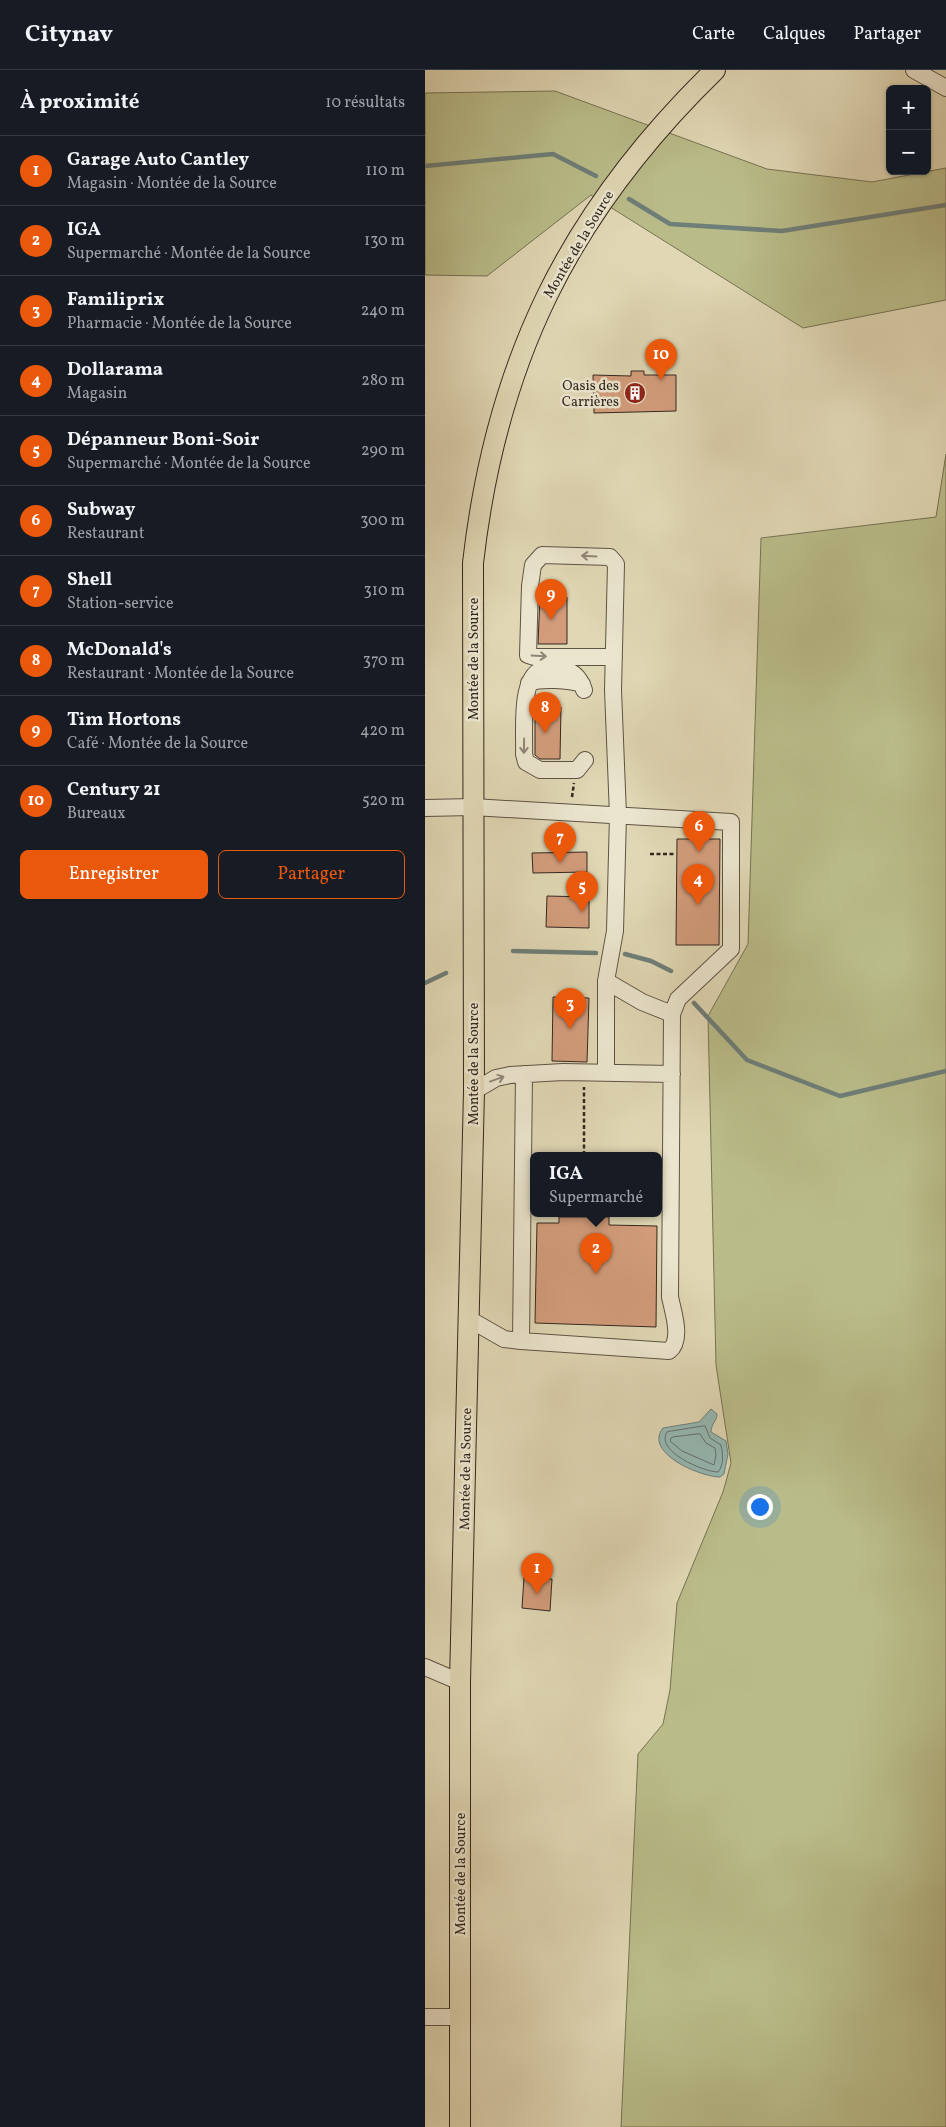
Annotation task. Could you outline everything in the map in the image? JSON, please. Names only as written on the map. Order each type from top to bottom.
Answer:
[{"type":"main road","name":"Montée de la Source","points":[[460,2127],[460,1682],[474,1091],[473,563],[486,470],[497,426],[511,381],[546,295],[592,215],[649,139],[681,103],[715,70]]},
{"type":"street","points":[[914,70],[946,88]]},
{"type":"street","points":[[606,1072],[606,981],[615,930],[618,815],[613,690],[614,657],[615,564],[610,557],[542,555],[533,565],[530,586],[527,653],[534,657],[614,657]]},
{"type":"street","points":[[583,687],[574,672],[555,669],[541,670],[529,683],[526,690],[524,754],[527,762],[540,770],[577,770],[585,760]]},
{"type":"street","points":[[425,808],[473,807],[731,822],[731,949],[678,999],[672,1014],[665,1203],[671,1297],[676,1326],[672,1349],[669,1351],[504,1339],[469,1319]]},
{"type":"street","points":[[606,981],[642,1002],[672,1014]]},
{"type":"street","points":[[474,1091],[496,1078],[524,1074],[584,1072],[671,1074]]},
{"type":"street","points":[[521,1341],[528,1201],[524,1074]]},
{"type":"street","points":[[425,1667],[460,1682]]},
{"type":"street","points":[[425,2017],[461,2017]]},
{"type":"path","points":[[572,797],[574,789]]},
{"type":"path","points":[[651,854],[674,854]]},
{"type":"path","points":[[584,1072],[584,1152]]},
{"type":"green space","points":[[555,91],[767,169],[872,182],[909,175],[931,175],[931,171],[946,168],[946,300],[803,328],[591,195],[487,276],[425,275],[425,93]]},
{"type":"green space","points":[[946,454],[946,2127],[621,2127],[638,1754],[663,1724],[670,1690],[677,1603],[723,1492],[731,1463],[716,1365],[708,1016],[748,944],[761,538],[936,517]]},
{"type":"water","points":[[711,1409],[717,1414],[711,1432],[726,1441],[728,1454],[724,1474],[720,1477],[700,1473],[677,1462],[661,1446],[659,1437],[663,1428],[699,1422]]},
{"type":"building","name":"Oasis des Carrières","points":[[631,371],[644,371],[644,375],[676,375],[676,411],[594,413],[593,375],[631,376]]},
{"type":"building","points":[[540,597],[567,597],[567,644],[538,644]]},
{"type":"building","points":[[535,707],[561,707],[560,759],[540,759],[535,755]]},
{"type":"building","points":[[677,839],[720,839],[719,945],[676,945]]},
{"type":"building","points":[[587,852],[587,872],[533,873],[532,853]]},
{"type":"building","points":[[547,896],[589,897],[589,928],[546,927]]},
{"type":"building","points":[[553,997],[589,998],[587,1062],[552,1061]]},
{"type":"building","points":[[559,1217],[609,1217],[609,1225],[657,1226],[656,1327],[535,1323],[537,1223],[559,1223]]},
{"type":"building","points":[[524,1577],[552,1579],[550,1611],[522,1608]]},
{"type":"waterway","points":[[425,166],[553,154],[596,176]]},
{"type":"waterway","points":[[629,199],[670,224],[782,231],[946,205]]},
{"type":"waterway","points":[[513,951],[596,953]]},
{"type":"waterway","points":[[625,954],[651,961],[671,971]]},
{"type":"waterway","points":[[425,983],[446,973]]},
{"type":"waterway","points":[[694,1003],[747,1060],[840,1096],[946,1071]]},
{"type":"place","name":"Century 21","points":[[661,380]]},
{"type":"place","name":"Oasis des Carrières","points":[[635,393]]},
{"type":"place","name":"Tim Hortons","points":[[551,620]]},
{"type":"place","name":"McDonald's","points":[[545,733]]},
{"type":"place","name":"Subway","points":[[699,852]]},
{"type":"place","name":"Shell","points":[[560,863]]},
{"type":"place","name":"Dollarama","points":[[698,905]]},
{"type":"place","name":"Dépanneur Boni-Soir","points":[[582,912]]},
{"type":"place","name":"Familiprix","points":[[570,1029]]},
{"type":"place","name":"IGA","points":[[596,1274]]},
{"type":"place","name":"Garage Auto Cantley","points":[[537,1594]]}]
